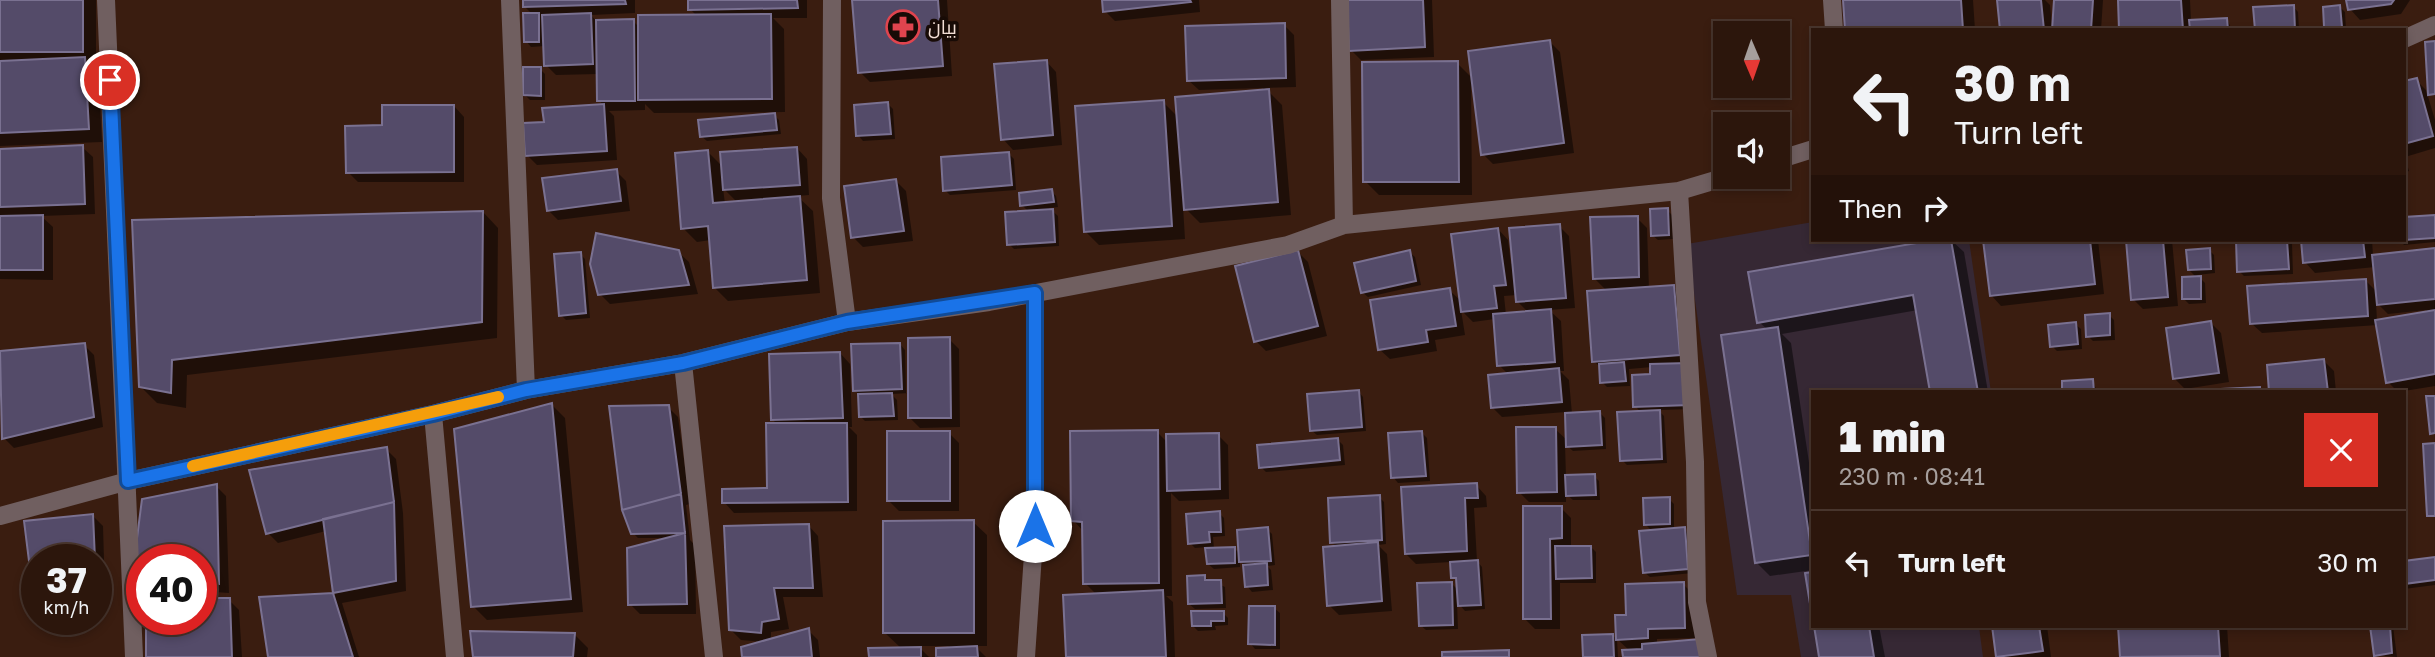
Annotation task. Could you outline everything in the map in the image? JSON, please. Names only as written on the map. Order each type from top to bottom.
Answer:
[{"type":"street","points":[[106,0],[134,657]]},
{"type":"street","points":[[510,0],[526,390]]},
{"type":"street","points":[[832,0],[831,198],[847,322]]},
{"type":"street","points":[[1340,0],[1344,225]]},
{"type":"street","points":[[1832,0],[1834,28]]},
{"type":"street","points":[[2406,38],[2435,25]]},
{"type":"street","points":[[1790,156],[1811,150]]},
{"type":"street","points":[[0,516],[128,481],[433,414],[526,390],[683,363],[847,322],[1035,293],[1288,245],[1344,225],[1679,191],[1713,181]]},
{"type":"street","points":[[1679,191],[1695,462],[1697,602],[1708,657]]},
{"type":"street","points":[[1026,657],[1035,526],[1035,293]]},
{"type":"street","points":[[683,363],[715,657]]},
{"type":"street","points":[[433,414],[455,657]]},
{"type":"shaded area","points":[[1811,222],[1811,242],[1969,242],[1991,390],[1811,390],[1811,628],[1979,628],[1983,657],[1801,657],[1791,595],[1737,595],[1687,244]]},
{"type":"building","points":[[0,0],[83,0],[83,52],[0,52]]},
{"type":"building","points":[[523,0],[625,0],[626,4],[523,7]]},
{"type":"building","points":[[688,0],[797,0],[798,8],[688,10]]},
{"type":"building","points":[[852,0],[938,0],[943,66],[858,73]]},
{"type":"building","points":[[1102,0],[1190,0],[1191,2],[1103,12]]},
{"type":"building","points":[[1347,0],[1423,0],[1425,47],[1349,51]]},
{"type":"building","points":[[1843,0],[1961,0],[1963,28],[1845,28]]},
{"type":"building","points":[[1997,0],[2041,0],[2044,28],[2000,28]]},
{"type":"building","points":[[2054,0],[2093,0],[2091,28],[2052,28]]},
{"type":"building","points":[[2118,0],[2181,0],[2183,28],[2119,28]]},
{"type":"building","points":[[2346,0],[2394,0],[2391,4],[2348,10]]},
{"type":"building","points":[[2294,5],[2295,28],[2255,28],[2253,7]]},
{"type":"building","points":[[2340,5],[2342,27],[2324,27],[2323,7]]},
{"type":"building","points":[[523,13],[539,13],[539,42],[524,42]]},
{"type":"building","points":[[591,13],[593,64],[544,66],[542,15]]},
{"type":"building","points":[[771,14],[772,99],[638,100],[638,15]]},
{"type":"building","points":[[2227,18],[2228,28],[2190,28],[2189,20]]},
{"type":"building","points":[[634,19],[635,101],[597,101],[596,20]]},
{"type":"building","points":[[1285,23],[1286,78],[1187,81],[1185,26]]},
{"type":"building","points":[[1550,40],[1564,143],[1481,155],[1468,51]]},
{"type":"building","points":[[2435,41],[2435,94],[2428,95],[2425,42]]},
{"type":"building","points":[[85,57],[89,129],[0,133],[0,61]]},
{"type":"building","points":[[1047,60],[1053,135],[1001,140],[994,64]]},
{"type":"building","points":[[1458,61],[1459,182],[1363,182],[1362,62]]},
{"type":"building","points":[[523,67],[541,67],[541,96],[523,95]]},
{"type":"building","points":[[2417,78],[2433,136],[2406,143],[2406,81]]},
{"type":"building","points":[[1269,89],[1278,202],[1184,210],[1175,97]]},
{"type":"building","points":[[1164,100],[1172,226],[1084,232],[1075,106]]},
{"type":"building","points":[[888,102],[891,134],[856,136],[854,105]]},
{"type":"building","points":[[604,104],[607,151],[525,156],[523,123],[544,122],[542,108]]},
{"type":"building","points":[[382,105],[454,105],[454,172],[346,173],[345,126],[382,125]]},
{"type":"building","points":[[775,113],[777,130],[700,137],[698,120]]},
{"type":"building","points":[[83,145],[85,204],[0,207],[0,149]]},
{"type":"building","points":[[797,147],[800,185],[723,190],[720,152]]},
{"type":"building","points":[[708,150],[713,203],[800,196],[807,280],[713,288],[708,226],[681,229],[675,153]]},
{"type":"building","points":[[1009,152],[1012,185],[943,191],[941,157]]},
{"type":"building","points":[[617,169],[621,201],[547,211],[542,178]]},
{"type":"building","points":[[896,179],[904,231],[851,238],[844,186]]},
{"type":"building","points":[[1052,189],[1054,202],[1020,206],[1019,193]]},
{"type":"building","points":[[1668,208],[1669,235],[1651,236],[1650,209]]},
{"type":"building","points":[[1053,209],[1055,242],[1007,245],[1005,212]]},
{"type":"building","points":[[483,211],[482,322],[172,360],[171,393],[139,387],[132,220]]},
{"type":"building","points":[[43,215],[43,270],[0,270],[0,216]]},
{"type":"building","points":[[2435,215],[2435,238],[2406,240],[2406,217]]},
{"type":"building","points":[[1638,216],[1639,277],[1593,279],[1590,217]]},
{"type":"building","points":[[1560,224],[1566,298],[1516,302],[1509,228]]},
{"type":"building","points":[[1498,228],[1506,285],[1494,286],[1497,308],[1461,312],[1451,234]]},
{"type":"building","points":[[596,233],[679,250],[689,285],[598,295],[590,264]]},
{"type":"building","points":[[1922,242],[1951,242],[1978,390],[1930,390],[1913,295],[1757,323],[1748,272]]},
{"type":"building","points":[[1983,242],[2090,242],[2095,284],[1990,296]]},
{"type":"building","points":[[2126,242],[2163,242],[2168,297],[2131,300]]},
{"type":"building","points":[[2236,242],[2287,242],[2289,269],[2237,272]]},
{"type":"building","points":[[2301,242],[2363,242],[2365,257],[2303,263]]},
{"type":"building","points":[[2210,248],[2211,269],[2188,270],[2186,250]]},
{"type":"building","points":[[2435,248],[2435,299],[2377,305],[2372,255]]},
{"type":"building","points":[[1298,250],[1318,326],[1254,342],[1235,266]]},
{"type":"building","points":[[1410,250],[1416,281],[1361,293],[1354,263]]},
{"type":"building","points":[[581,252],[586,313],[559,316],[554,254]]},
{"type":"building","points":[[2201,276],[2201,299],[2182,299],[2182,277]]},
{"type":"building","points":[[2366,279],[2368,316],[2250,324],[2247,286]]},
{"type":"building","points":[[1674,285],[1680,355],[1592,362],[1587,291]]},
{"type":"building","points":[[1450,288],[1456,326],[1426,330],[1428,342],[1378,350],[1370,300]]},
{"type":"building","points":[[1551,309],[1555,362],[1497,366],[1493,314]]},
{"type":"building","points":[[2435,310],[2435,374],[2386,383],[2375,320]]},
{"type":"building","points":[[2110,313],[2110,335],[2086,337],[2085,315]]},
{"type":"building","points":[[2211,321],[2219,373],[2173,379],[2166,328]]},
{"type":"building","points":[[2076,322],[2078,344],[2050,347],[2048,325]]},
{"type":"building","points":[[1778,327],[1811,555],[1755,563],[1721,335]]},
{"type":"building","points":[[950,337],[951,418],[908,418],[908,338]]},
{"type":"building","points":[[85,343],[94,417],[2,439],[0,351]]},
{"type":"building","points":[[900,343],[902,389],[853,391],[851,344]]},
{"type":"building","points":[[840,352],[843,418],[771,420],[769,354]]},
{"type":"building","points":[[2324,359],[2328,390],[2269,390],[2267,365]]},
{"type":"building","points":[[1624,362],[1626,381],[1600,383],[1599,364]]},
{"type":"building","points":[[1688,363],[1690,405],[1633,407],[1632,375],[1650,374],[1650,364]]},
{"type":"building","points":[[1559,368],[1562,402],[1491,408],[1488,375]]},
{"type":"building","points":[[2093,379],[2094,390],[2062,390],[2062,381]]},
{"type":"building","points":[[2260,387],[2260,390],[2201,390]]},
{"type":"building","points":[[1359,390],[1362,427],[1310,431],[1307,394]]},
{"type":"building","points":[[892,393],[894,416],[859,417],[858,394]]},
{"type":"building","points":[[2426,396],[2435,396],[2435,433],[2430,434]]},
{"type":"building","points":[[552,403],[571,599],[471,607],[454,429]]},
{"type":"building","points":[[669,405],[681,494],[622,510],[609,406]]},
{"type":"building","points":[[1660,410],[1662,459],[1620,461],[1617,412]]},
{"type":"building","points":[[1600,411],[1602,445],[1566,447],[1565,413]]},
{"type":"building","points":[[766,423],[847,423],[848,502],[722,503],[722,489],[767,488]]},
{"type":"building","points":[[1516,427],[1556,427],[1557,492],[1517,493]]},
{"type":"building","points":[[1158,430],[1159,583],[1083,584],[1082,522],[1071,521],[1070,431]]},
{"type":"building","points":[[887,431],[950,431],[950,501],[887,501]]},
{"type":"building","points":[[1422,431],[1426,476],[1391,478],[1388,433]]},
{"type":"building","points":[[1219,433],[1220,489],[1167,491],[1166,434]]},
{"type":"building","points":[[1338,438],[1340,460],[1259,468],[1257,445]]},
{"type":"building","points":[[2435,443],[2435,516],[2427,516],[2423,444]]},
{"type":"building","points":[[387,447],[394,502],[266,534],[249,470]]},
{"type":"building","points":[[1595,474],[1596,495],[1566,496],[1565,475]]},
{"type":"building","points":[[1477,483],[1478,498],[1465,498],[1467,551],[1405,554],[1401,487]]},
{"type":"building","points":[[217,484],[219,584],[217,544],[136,544],[142,499]]},
{"type":"building","points":[[681,494],[685,533],[631,534],[622,510]]},
{"type":"building","points":[[1380,495],[1382,540],[1330,543],[1328,498]]},
{"type":"building","points":[[1670,497],[1670,524],[1644,525],[1643,498]]},
{"type":"building","points":[[394,502],[396,581],[333,593],[323,519]]},
{"type":"building","points":[[1523,506],[1562,506],[1562,538],[1550,539],[1551,619],[1523,619]]},
{"type":"building","points":[[1220,511],[1221,532],[1209,532],[1210,542],[1188,544],[1186,514]]},
{"type":"building","points":[[93,514],[94,544],[27,544],[24,521]]},
{"type":"building","points":[[974,520],[974,633],[883,633],[883,521]]},
{"type":"building","points":[[809,524],[813,588],[774,588],[779,619],[762,622],[761,633],[729,630],[724,526]]},
{"type":"building","points":[[1268,527],[1271,561],[1239,562],[1237,530]]},
{"type":"building","points":[[1685,527],[1688,569],[1643,573],[1639,531]]},
{"type":"building","points":[[685,533],[687,604],[628,605],[627,548]]},
{"type":"building","points":[[1378,542],[1382,601],[1327,606],[1323,547]]},
{"type":"building","points":[[1555,546],[1591,546],[1592,578],[1556,579]]},
{"type":"building","points":[[1235,547],[1235,563],[1207,564],[1205,548]]},
{"type":"building","points":[[2435,557],[2435,580],[2406,584],[2406,561]]},
{"type":"building","points":[[1478,560],[1481,605],[1458,606],[1456,578],[1451,578],[1450,562]]},
{"type":"building","points":[[1267,563],[1268,585],[1245,587],[1243,565]]},
{"type":"building","points":[[1811,572],[1811,610],[1805,573]]},
{"type":"building","points":[[1205,575],[1205,580],[1221,580],[1222,603],[1188,604],[1187,576]]},
{"type":"building","points":[[1452,582],[1453,625],[1419,626],[1417,583]]},
{"type":"building","points":[[1684,582],[1685,628],[1648,629],[1648,638],[1616,640],[1615,615],[1626,615],[1625,584]]},
{"type":"building","points":[[1163,590],[1166,657],[1066,657],[1063,595]]},
{"type":"building","points":[[333,593],[353,657],[268,657],[259,597]]},
{"type":"building","points":[[217,598],[230,598],[232,657],[146,657],[146,635],[217,635]]},
{"type":"building","points":[[1249,606],[1275,606],[1275,645],[1248,644]]},
{"type":"building","points":[[1191,611],[1224,611],[1224,621],[1211,621],[1211,626],[1192,626]]},
{"type":"building","points":[[809,628],[812,657],[742,657],[741,647]]},
{"type":"building","points":[[1814,628],[1869,628],[1874,657],[1819,657]]},
{"type":"building","points":[[1992,628],[2039,628],[2043,651],[1996,657]]},
{"type":"building","points":[[2118,628],[2218,628],[2220,656],[2120,657]]},
{"type":"building","points":[[2370,628],[2390,628],[2392,653],[2374,656]]},
{"type":"building","points":[[470,631],[575,633],[573,657],[473,657]]},
{"type":"building","points":[[1613,634],[1614,657],[1583,657],[1582,635]]},
{"type":"building","points":[[1700,639],[1701,657],[1623,657],[1622,650],[1642,649],[1642,644]]},
{"type":"building","points":[[977,646],[978,657],[936,657],[936,648]]},
{"type":"building","points":[[921,647],[921,657],[869,657],[868,648]]},
{"type":"building","points":[[1509,650],[1509,657],[1442,657],[1442,652]]},
{"type":"slow traffic","points":[[193,466],[433,414],[498,397]]},
{"type":"place","name":"بيان","points":[[903,27]]},
{"type":"route","points":[[110,80],[128,481],[433,414],[526,390],[683,363],[847,322],[1035,293],[1035,526]]}]
